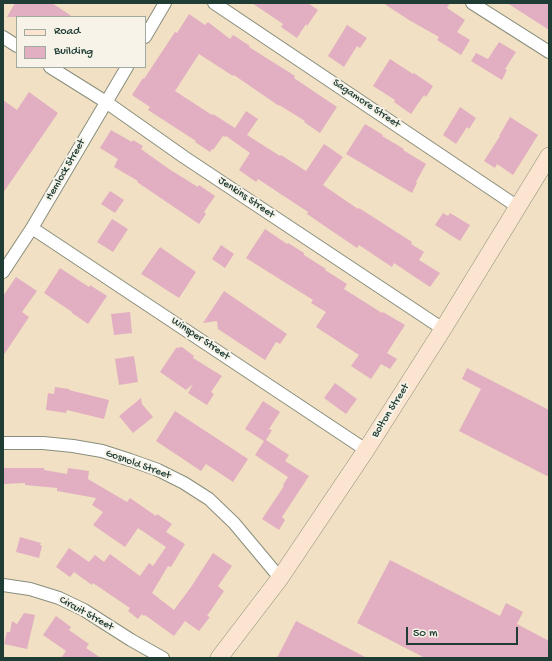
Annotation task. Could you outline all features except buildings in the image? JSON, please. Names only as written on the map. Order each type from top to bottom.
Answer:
[{"type":"street","points":[[146,35],[165,3]]},
{"type":"street","name":"Sagamore Street","points":[[214,3],[518,207]]},
{"type":"street","points":[[472,3],[549,52]]},
{"type":"street","points":[[3,37],[16,45]]},
{"type":"street","name":"Jenkins Street","points":[[52,68],[106,102],[184,157],[443,329]]},
{"type":"street","name":"Hemlock Street","points":[[3,272],[32,228],[126,68]]},
{"type":"street","name":"Bolton Street","points":[[220,658],[280,578],[366,450],[443,329],[549,156]]},
{"type":"street","name":"Winsper Street","points":[[32,228],[366,450]]},
{"type":"street","name":"Gosnold Street","points":[[3,443],[43,443],[95,450],[130,460],[164,473],[184,483],[209,499],[234,522],[280,578]]},
{"type":"street","name":"Circuit Street","points":[[3,585],[30,589],[59,598],[84,610],[162,658]]}]
